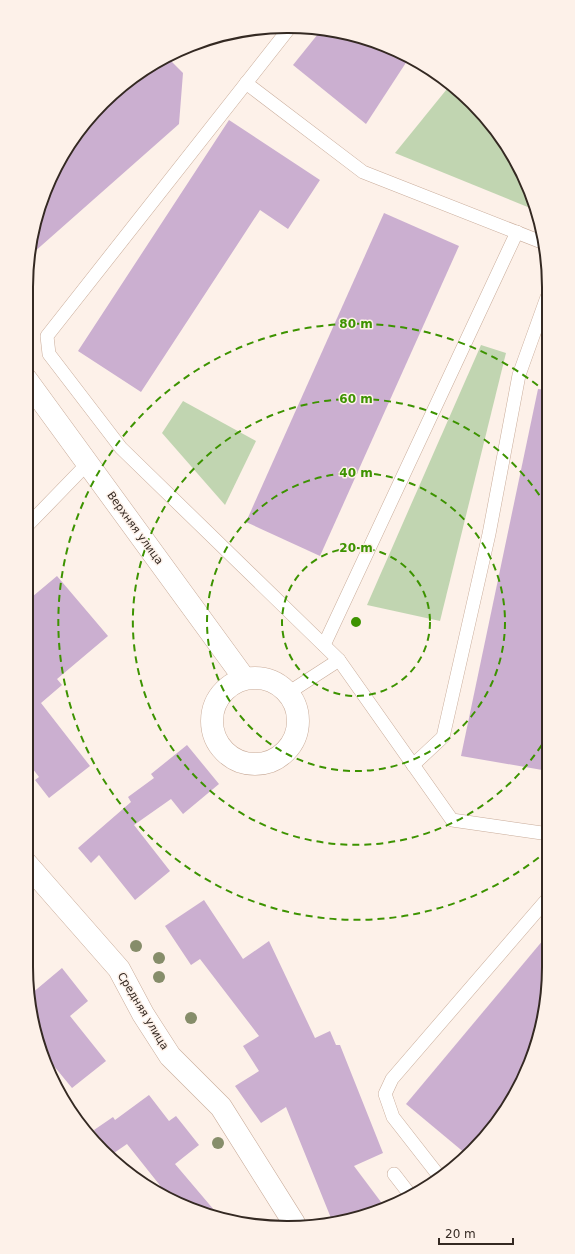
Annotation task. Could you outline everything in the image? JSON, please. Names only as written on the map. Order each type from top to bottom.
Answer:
[{"type":"street","name":"Верхняя улица","points":[[33,388],[244,678]]},
{"type":"street","points":[[244,678],[260,678],[273,681],[284,688],[288,693],[293,699],[298,712],[298,726],[295,739],[287,750],[276,759],[263,764],[250,764],[235,760],[223,751],[215,738],[211,723],[212,708],[219,695],[230,684],[244,678]]},
{"type":"street","name":"Средняя улица","points":[[33,871],[119,969],[143,1014],[170,1056],[221,1107],[293,1221]]},
{"type":"lane","points":[[285,33],[47,336],[49,354],[121,448],[339,660],[452,820],[542,833]]},
{"type":"lane","points":[[246,83],[363,172],[537,240]]},
{"type":"lane","points":[[324,645],[517,232]]},
{"type":"lane","points":[[412,765],[443,737],[489,534],[519,375],[542,311]]},
{"type":"lane","points":[[33,520],[88,463]]},
{"type":"lane","points":[[288,693],[339,660]]},
{"type":"lane","points":[[436,1172],[393,1117],[385,1094],[392,1079],[542,905]]},
{"type":"lane","points":[[394,1174],[407,1191]]},
{"type":"green space","points":[[447,89],[479,120],[499,146],[516,175],[528,207],[395,153]]},
{"type":"green space","points":[[481,345],[506,353],[440,621],[367,605]]},
{"type":"green space","points":[[183,401],[256,441],[225,505],[162,433]]},
{"type":"building","points":[[317,35],[353,42],[385,52],[406,62],[366,124],[293,65]]},
{"type":"building","points":[[171,61],[183,73],[179,124],[36,251],[42,222],[52,190],[76,146],[96,120],[120,96],[146,76]]},
{"type":"building","points":[[229,120],[320,180],[288,229],[260,210],[141,392],[78,351]]},
{"type":"building","points":[[384,213],[459,246],[320,556],[246,522]]},
{"type":"building","points":[[538,389],[542,389],[542,770],[461,756]]},
{"type":"building","points":[[57,576],[108,636],[57,679],[62,685],[41,703],[90,766],[49,798],[35,780],[39,777],[33,769],[33,596]]},
{"type":"building","points":[[187,745],[219,784],[183,814],[171,799],[134,825],[170,871],[135,900],[99,855],[91,863],[78,848],[131,802],[128,797],[154,778],[151,774]]},
{"type":"building","points":[[204,900],[243,959],[269,941],[315,1038],[330,1031],[336,1045],[340,1045],[383,1153],[354,1166],[382,1203],[331,1217],[286,1107],[261,1123],[235,1086],[259,1071],[243,1046],[259,1036],[200,959],[191,965],[165,926]]},
{"type":"building","points":[[542,941],[540,1000],[533,1032],[523,1064],[508,1094],[479,1134],[462,1151],[406,1104]]},
{"type":"building","points":[[62,968],[88,1001],[70,1016],[106,1061],[72,1088],[52,1063],[38,1016],[34,991]]},
{"type":"building","points":[[149,1095],[169,1121],[176,1116],[199,1145],[175,1164],[213,1209],[190,1202],[162,1188],[127,1144],[115,1153],[94,1130],[113,1117],[115,1120]]}]
